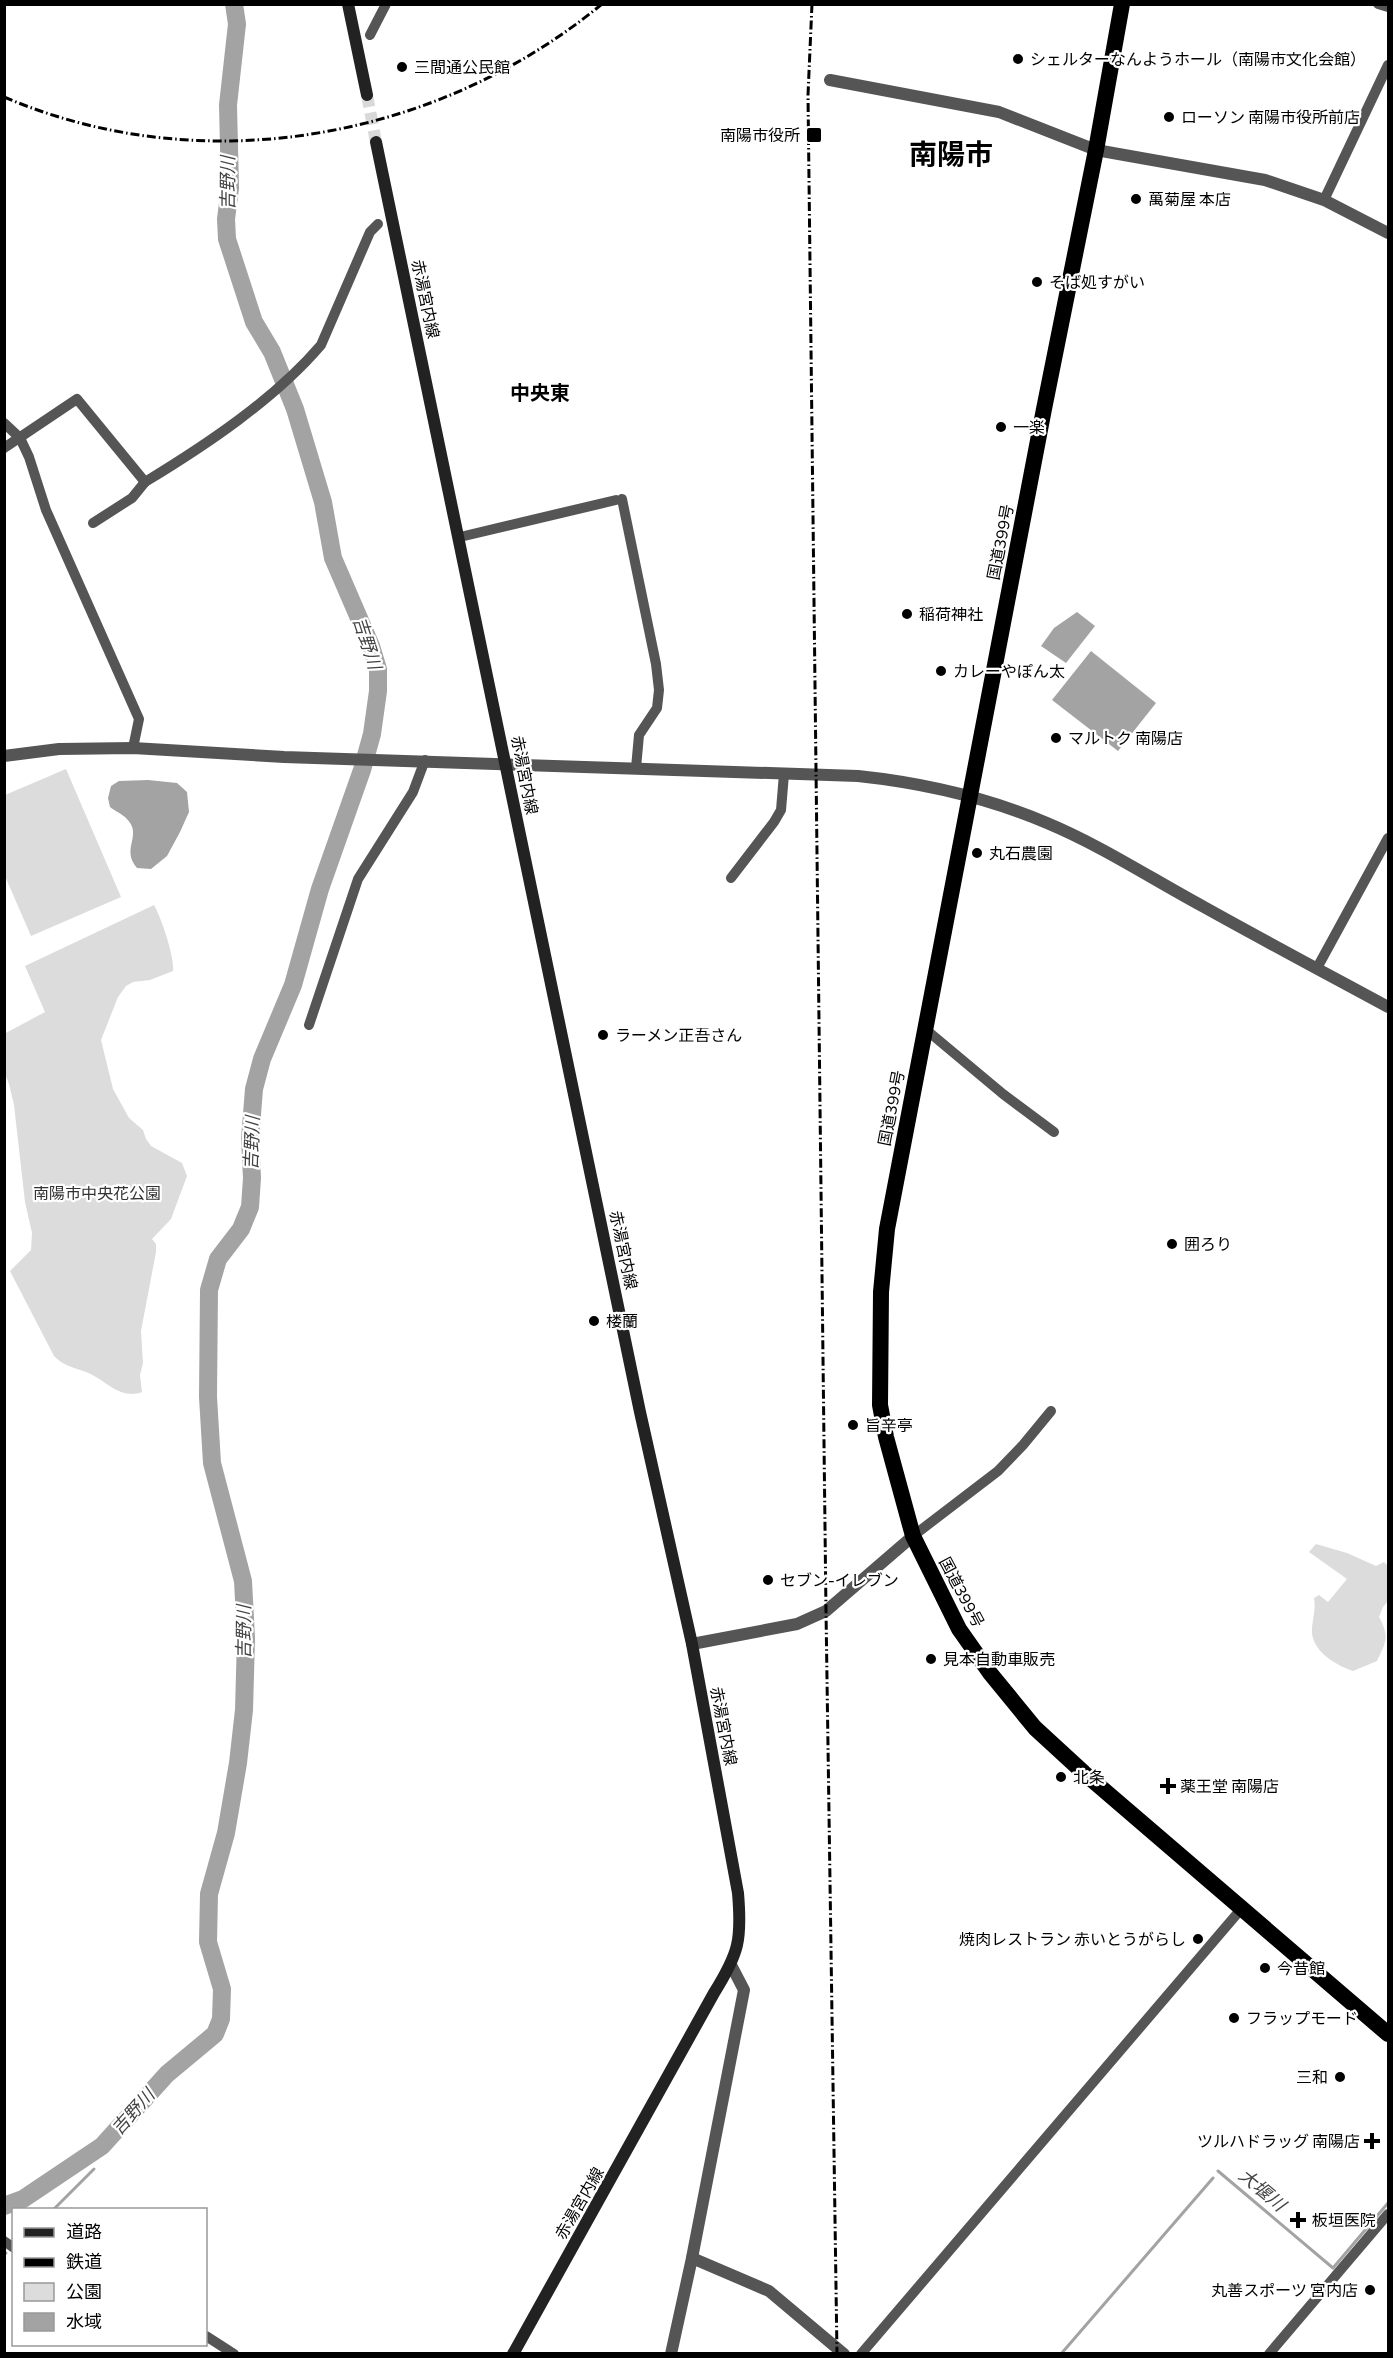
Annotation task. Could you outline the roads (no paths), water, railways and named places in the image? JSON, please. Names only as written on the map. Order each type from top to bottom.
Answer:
[{"type":"highway","name":"国道399号","points":[[1122,4],[1096,150],[969,795],[887,1229],[881,1292],[880,1405],[886,1437],[913,1536],[959,1629],[990,1673],[1035,1728],[1084,1773],[1389,2034]]},
{"type":"main road","points":[[348,4],[367,95]]},
{"type":"main road","name":"赤湯宮内線","points":[[376,142],[460,537],[640,1412],[692,1644],[738,1893],[740,1917],[738,1944],[731,1965],[513,2354]]},
{"type":"street","points":[[370,35],[386,4]]},
{"type":"street","points":[[1378,4],[1389,7]]},
{"type":"street","points":[[1324,200],[1389,66]]},
{"type":"street","points":[[831,80],[999,112],[1096,150],[1265,180],[1324,200],[1389,233]]},
{"type":"street","points":[[93,523],[132,498],[145,482],[246,414],[310,358],[321,345],[370,232],[378,224]]},
{"type":"street","points":[[4,448],[77,399],[145,482]]},
{"type":"street","points":[[4,423],[20,438],[29,457],[46,510],[139,718],[134,748]]},
{"type":"street","points":[[460,537],[619,499],[656,664],[659,690],[657,708],[639,735],[636,768]]},
{"type":"street","points":[[4,756],[59,749],[134,748],[284,757],[858,776],[902,781],[969,795],[1047,823],[1099,848],[1389,1007]]},
{"type":"street","points":[[309,1025],[358,879],[413,792],[424,760]]},
{"type":"street","points":[[731,878],[781,810],[784,774]]},
{"type":"street","points":[[1317,968],[1389,838]]},
{"type":"street","points":[[924,1028],[1003,1094],[1054,1131]]},
{"type":"street","points":[[692,1644],[797,1624],[826,1611],[913,1536],[998,1472],[1051,1411]]},
{"type":"street","points":[[861,2354],[1242,1908]]},
{"type":"street","points":[[670,2354],[692,2258],[744,1990],[731,1965]]},
{"type":"street","points":[[1269,2354],[1389,2214]]},
{"type":"street","points":[[692,2258],[769,2291],[844,2354]]},
{"type":"street","points":[[207,2337],[234,2354]]},
{"type":"water","points":[[1077,612],[1095,626],[1066,663],[1041,646],[1054,628]]},
{"type":"water","points":[[1091,651],[1156,703],[1118,751],[1052,700]]},
{"type":"water","points":[[148,780],[177,783],[187,792],[189,812],[167,856],[151,869],[137,868],[132,861],[133,830],[131,824],[110,807],[108,798],[111,786],[119,781]]},
{"type":"waterway","name":"吉野川","points":[[4,2206],[23,2199],[102,2146],[167,2074],[215,2034],[221,2019],[222,1989],[208,1942],[209,1894],[226,1833],[238,1763],[244,1710],[246,1638],[243,1581],[212,1463],[208,1397],[209,1290],[218,1259],[241,1229],[250,1207],[252,1178],[250,1139],[254,1089],[262,1059],[293,985],[320,889],[362,770],[372,734],[378,691],[378,669],[371,646],[333,558],[323,502],[295,409],[272,352],[254,322],[227,239],[226,219],[230,188],[228,105],[237,24],[234,4]]},
{"type":"waterway","points":[[55,2208],[94,2169]]},
{"type":"waterway","name":"大堰川","points":[[1218,2171],[1333,2268],[1388,2203]]},
{"type":"waterway","name":"大堰川","points":[[1061,2354],[1213,2178]]},
{"type":"tunnel","points":[[367,95],[376,142]]},
{"type":"railway","points":[[4,97],[80,123],[158,137],[237,141],[316,133],[393,116],[467,88],[537,51],[602,4]]},
{"type":"railway","points":[[812,4],[808,95],[837,2354]]},
{"type":"place","name":"シェルターなんようホール（南陽市文化会館）","points":[[1018,59]]},
{"type":"place","name":"三間通公民館","points":[[402,67]]},
{"type":"place","name":"ローソン 南陽市役所前店","points":[[1169,117]]},
{"type":"place","name":"南陽市役所","points":[[814,135]]},
{"type":"place","name":"萬菊屋 本店","points":[[1136,199]]},
{"type":"place","name":"そば処すがい","points":[[1037,282]]},
{"type":"place","name":"一楽","points":[[1001,427]]},
{"type":"place","name":"稲荷神社","points":[[907,614]]},
{"type":"place","name":"カレーやぽん太","points":[[941,671]]},
{"type":"place","name":"マルトク 南陽店","points":[[1056,738]]},
{"type":"place","name":"丸石農園","points":[[977,853]]},
{"type":"place","name":"ラーメン正吾さん","points":[[603,1035]]},
{"type":"place","name":"囲ろり","points":[[1172,1244]]},
{"type":"place","name":"楼蘭","points":[[594,1321]]},
{"type":"place","name":"旨辛亭","points":[[853,1425]]},
{"type":"place","name":"セブン-イレブン","points":[[768,1580]]},
{"type":"place","name":"見本自動車販売","points":[[931,1659]]},
{"type":"place","name":"北条","points":[[1061,1777]]},
{"type":"place","name":"薬王堂 南陽店","points":[[1168,1786]]},
{"type":"place","name":"焼肉レストラン 赤いとうがらし","points":[[1198,1939]]},
{"type":"place","name":"今昔館","points":[[1265,1968]]},
{"type":"place","name":"フラップモード","points":[[1234,2018]]},
{"type":"place","name":"三和","points":[[1340,2077]]},
{"type":"place","name":"ツルハドラッグ 南陽店","points":[[1372,2141]]},
{"type":"place","name":"板垣医院","points":[[1298,2220]]},
{"type":"place","name":"丸善スポーツ 宮内店","points":[[1370,2290]]},
{"type":"district","name":"南陽市","points":[[951,154]]},
{"type":"district","name":"中央東","points":[[540,393]]},
{"type":"park label","name":"南陽市中央花公園","points":[[97,1193]]}]
